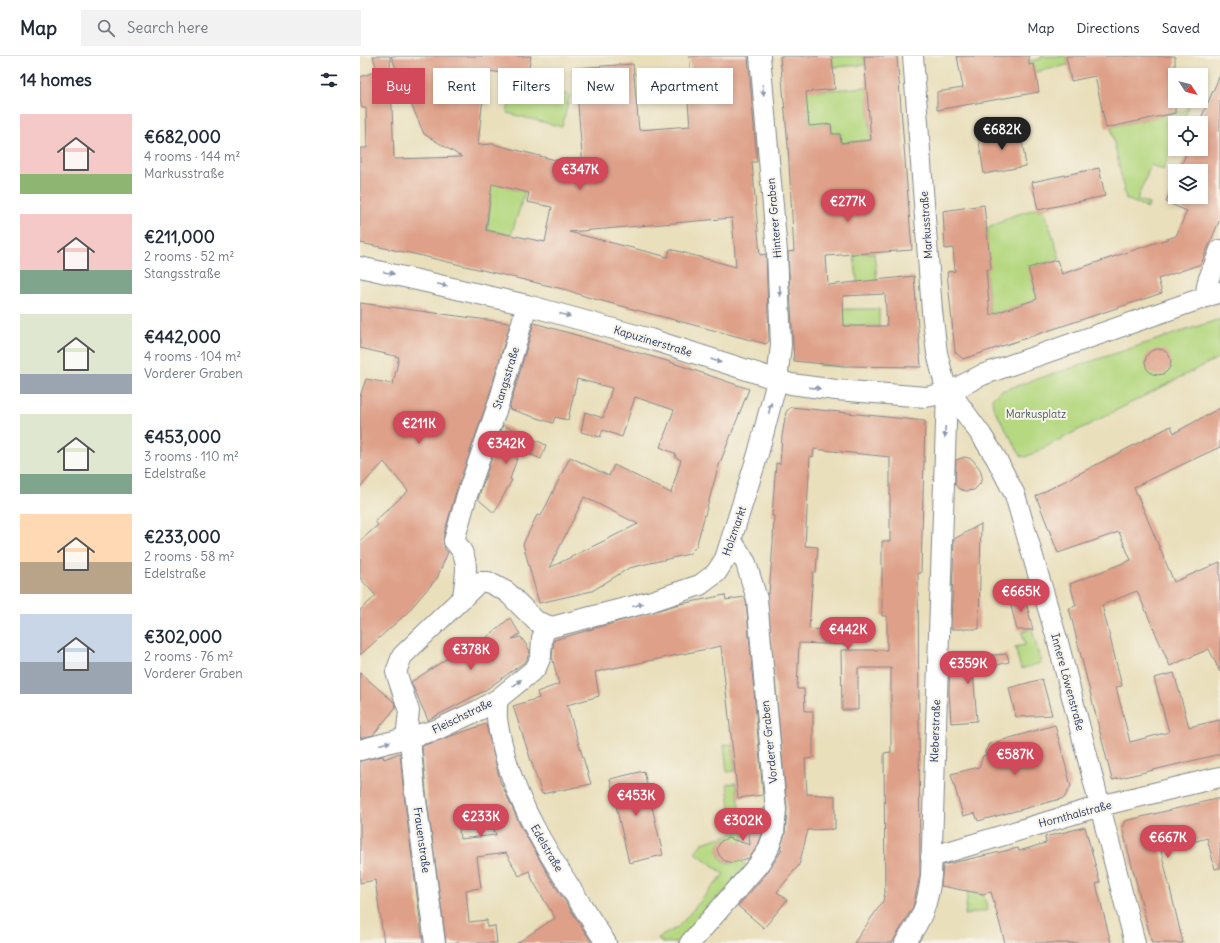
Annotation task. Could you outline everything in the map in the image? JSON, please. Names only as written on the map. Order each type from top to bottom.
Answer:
[{"type":"street","name":"Hinterer Graben","points":[[760,56],[781,311],[782,345],[777,381]]},
{"type":"street","name":"Markusstraße","points":[[913,56],[932,311],[937,353],[947,393]]},
{"type":"street","points":[[947,393],[982,374],[1212,294],[1208,281],[1220,250]]},
{"type":"street","name":"Kapuzinerstraße","points":[[360,267],[527,305],[650,339],[777,381],[811,388],[914,397],[947,393]]},
{"type":"street","name":"Stangsstraße","points":[[463,598],[467,563],[463,551],[454,541],[467,495],[499,402],[527,305]]},
{"type":"street","name":"Holzmarkt","points":[[547,626],[558,627],[649,602],[700,585],[716,572],[725,559],[732,541],[758,454],[777,381]]},
{"type":"street","name":"Kleberstraße","points":[[905,943],[926,910],[929,895],[932,857],[941,533],[947,393]]},
{"type":"street","name":"Innere Löwenstraße","points":[[947,393],[958,403],[982,436],[996,458],[1015,495],[1059,646],[1135,943]]},
{"type":"street","name":"Vorderer Graben","points":[[694,938],[758,864],[768,850],[774,833],[776,810],[757,599],[746,563],[732,541]]},
{"type":"street","name":"Frauenstraße","points":[[435,943],[415,793],[409,738],[409,711],[396,672],[402,656],[479,582],[488,582],[507,592],[536,621],[547,626]]},
{"type":"street","name":"Fleischstraße","points":[[360,750],[436,730],[498,699],[536,668],[540,656],[542,638],[547,626]]},
{"type":"street","name":"Edelstraße","points":[[498,699],[496,711],[497,723],[512,781],[535,828],[606,943]]},
{"type":"street","name":"Hornthalstraße","points":[[932,857],[1100,806],[1220,777]]},
{"type":"green space","points":[[832,56],[864,56],[865,65],[833,67]]},
{"type":"green space","points":[[1041,56],[1066,56],[1068,65],[1035,72],[1001,70],[998,67],[1041,59]]},
{"type":"green space","points":[[804,75],[817,91],[867,87],[871,140],[841,143],[840,134],[832,134],[831,124],[809,126]]},
{"type":"green space","points":[[564,94],[570,95],[562,127],[507,113],[509,104],[564,104]]},
{"type":"green space","points":[[1187,108],[1189,108],[1185,116],[1168,116],[1169,156],[1163,170],[1151,165],[1137,199],[1149,204],[1148,208],[1126,199],[1111,127],[1187,110]]},
{"type":"green space","points":[[489,169],[509,188],[525,192],[511,235],[487,230],[490,202]]},
{"type":"green space","points":[[1038,208],[1038,210],[1044,209],[1060,259],[1029,268],[1038,299],[990,315],[986,270],[987,229],[1012,216]]},
{"type":"green space","points":[[874,253],[878,287],[858,289],[854,254]]},
{"type":"green space","points":[[843,309],[879,309],[879,326],[844,326],[843,366],[818,365],[817,343]]},
{"type":"green space","name":"Markusplatz","points":[[1220,319],[1220,357],[1026,457],[1021,456],[993,407],[992,398],[1001,391]]},
{"type":"green space","points":[[1032,629],[1041,663],[1021,669],[1015,647],[1025,645],[1022,632]]},
{"type":"green space","points":[[732,744],[735,771],[727,772],[724,745]]},
{"type":"green space","points":[[736,783],[740,812],[731,814],[727,784]]},
{"type":"green space","points":[[764,816],[769,818],[752,820],[748,824],[737,826],[735,820],[739,818]]},
{"type":"green space","points":[[745,830],[741,846],[728,838],[721,841],[718,852],[721,859],[724,861],[732,863],[740,858],[747,867],[680,943],[662,943],[658,938],[678,927],[724,874],[695,852],[702,843]]},
{"type":"green space","points":[[968,890],[983,894],[988,910],[965,915]]},
{"type":"building","points":[[373,56],[390,56],[390,68],[376,68]]},
{"type":"building","points":[[391,56],[531,56],[529,68],[498,68],[498,73],[490,71],[490,68],[433,68],[433,104],[482,104],[478,145],[493,144],[583,167],[578,104],[629,104],[629,68],[575,68],[633,64],[639,130],[690,126],[688,104],[733,104],[733,68],[691,68],[689,56],[748,56],[757,162],[752,162],[760,255],[766,254],[769,341],[766,344],[587,297],[567,290],[414,254],[360,243],[360,148],[367,148],[366,108],[362,108],[360,99],[360,77],[372,73],[372,104],[392,104],[394,159],[462,157],[424,134],[411,104],[425,104],[425,68],[396,68]],"holes":[[[492,184],[529,193],[527,202],[552,207],[545,242],[486,230]],[[732,218],[736,267],[670,249],[668,257],[569,232]]]},
{"type":"building","points":[[780,56],[832,56],[835,89],[806,92],[809,126],[831,124],[832,134],[840,134],[841,143],[871,140],[864,56],[897,56],[912,250],[826,256],[828,285],[914,276],[921,367],[844,366],[794,361],[788,252],[794,251],[788,146]],"holes":[[[885,294],[887,326],[844,326],[843,296]]]},
{"type":"building","points":[[957,56],[1029,56],[1029,65],[1034,64],[1039,92],[937,110],[937,92],[963,88]]},
{"type":"building","points":[[1066,56],[1175,56],[1175,68],[1168,68],[1168,108],[1175,108],[1175,113],[1106,128],[1095,76],[1071,81]]},
{"type":"building","points":[[1220,75],[1220,219],[1201,264],[1158,279],[1162,293],[963,359],[955,352],[947,272],[955,271],[953,248],[945,249],[943,211],[984,205],[991,269],[986,270],[990,315],[1037,299],[1028,268],[1057,260],[1062,274],[1176,236],[1187,211],[1171,204],[1208,204],[1208,164],[1182,164],[1185,156],[1208,156],[1208,116],[1202,116],[1206,108],[1208,108],[1208,102]]},
{"type":"building","points":[[1020,128],[1026,166],[984,174],[978,135]]},
{"type":"building","points":[[1099,168],[1105,196],[1038,210],[1032,182]]},
{"type":"building","points":[[360,303],[510,323],[488,399],[456,492],[443,538],[445,550],[448,552],[437,578],[406,614],[360,655],[360,610],[376,596],[360,578],[360,541],[378,525],[375,521],[408,491],[384,462],[360,487],[360,396],[366,379],[393,384],[399,357],[360,348]]},
{"type":"building","points":[[534,323],[667,361],[749,389],[718,468],[696,547],[689,554],[629,568],[592,591],[539,603],[523,544],[537,515],[541,516],[570,457],[609,476],[614,465],[671,493],[681,460],[675,457],[676,454],[660,447],[674,410],[635,397],[622,437],[603,430],[600,437],[581,432],[585,412],[603,418],[612,388],[577,379],[568,420],[555,417],[553,423],[509,409]],"holes":[[[584,497],[638,524],[549,568]]]},
{"type":"building","points":[[1158,349],[1167,353],[1171,362],[1167,371],[1158,375],[1149,371],[1145,362],[1149,353]]},
{"type":"building","points":[[791,407],[925,421],[921,573],[918,573],[920,875],[913,907],[892,943],[854,943],[883,901],[885,893],[884,753],[891,752],[891,668],[858,668],[858,710],[842,710],[841,650],[887,650],[887,616],[882,616],[882,541],[890,541],[890,457],[814,449],[813,457],[810,456],[805,546],[818,547],[816,572],[813,572],[809,629],[851,631],[851,645],[799,643],[797,689],[804,689],[805,711],[813,711],[813,758],[805,759],[807,794],[835,796],[835,829],[808,830],[799,865],[777,892],[787,900],[764,928],[738,906],[767,873],[782,849],[780,849],[785,834],[787,809],[767,593],[769,593],[773,544],[774,516],[772,516],[776,463],[780,464],[782,436],[786,412]]},
{"type":"building","points":[[1220,408],[1220,447],[1134,487],[1174,582],[1220,562],[1220,672],[1209,649],[1170,666],[1137,591],[1102,605],[1122,686],[1116,687],[1130,742],[1169,732],[1154,678],[1174,673],[1189,727],[1220,720],[1220,754],[1112,780],[1069,608],[1076,606],[1070,584],[1131,560],[1119,532],[1058,553],[1036,496],[1171,426],[1174,433]]},
{"type":"building","points":[[503,425],[546,445],[541,459],[520,450],[510,479],[512,480],[494,513],[478,499]]},
{"type":"building","points":[[965,457],[972,459],[980,469],[982,477],[980,484],[974,490],[966,491],[959,489],[955,484],[956,460]]},
{"type":"building","points":[[981,524],[979,629],[951,629],[954,539]]},
{"type":"building","points":[[725,595],[726,600],[744,597],[746,601],[763,795],[738,798],[721,646],[595,672],[599,696],[567,705],[591,784],[542,794],[513,706],[539,698],[537,692],[559,684],[552,657],[554,640],[676,605]]},
{"type":"building","points":[[1024,595],[1033,630],[1017,630],[1009,598]]},
{"type":"building","points":[[510,618],[520,634],[512,639],[521,637],[530,651],[526,661],[484,691],[428,720],[411,682],[465,647],[468,653]]},
{"type":"building","points":[[1007,654],[1009,662],[973,671],[977,721],[951,723],[949,691],[950,658]]},
{"type":"building","points":[[360,673],[394,702],[396,707],[373,735],[360,738]]},
{"type":"building","points":[[1042,679],[1052,715],[1016,717],[1009,688]]},
{"type":"building","points":[[486,724],[500,781],[521,827],[550,878],[592,943],[517,943],[555,918],[533,881],[529,871],[519,876],[506,853],[477,857],[481,888],[466,890],[469,922],[487,920],[487,927],[495,926],[497,943],[446,943],[426,792],[422,746]],"holes":[[[485,804],[496,835],[460,839],[457,810]]]},
{"type":"building","points":[[1055,725],[1071,786],[1064,798],[978,821],[975,813],[963,816],[951,774],[979,767],[983,756],[986,755],[985,752],[989,744]]},
{"type":"building","points":[[400,753],[423,943],[384,943],[375,880],[360,883],[360,761],[383,756],[384,759]]},
{"type":"building","points":[[644,771],[663,855],[629,863],[610,779]]},
{"type":"building","points":[[1220,798],[1220,868],[1215,869],[1207,838],[1161,851],[1183,943],[1152,943],[1122,827],[1125,821]]},
{"type":"building","points":[[764,807],[763,831],[758,845],[749,858],[732,863],[725,861],[719,855],[717,849],[721,841],[728,838],[750,845],[748,824]]},
{"type":"building","points":[[1085,827],[1100,883],[1096,884],[1111,943],[1005,943],[991,892],[983,894],[941,886],[943,865],[1018,848],[1019,851],[1046,843],[1045,837]]}]
